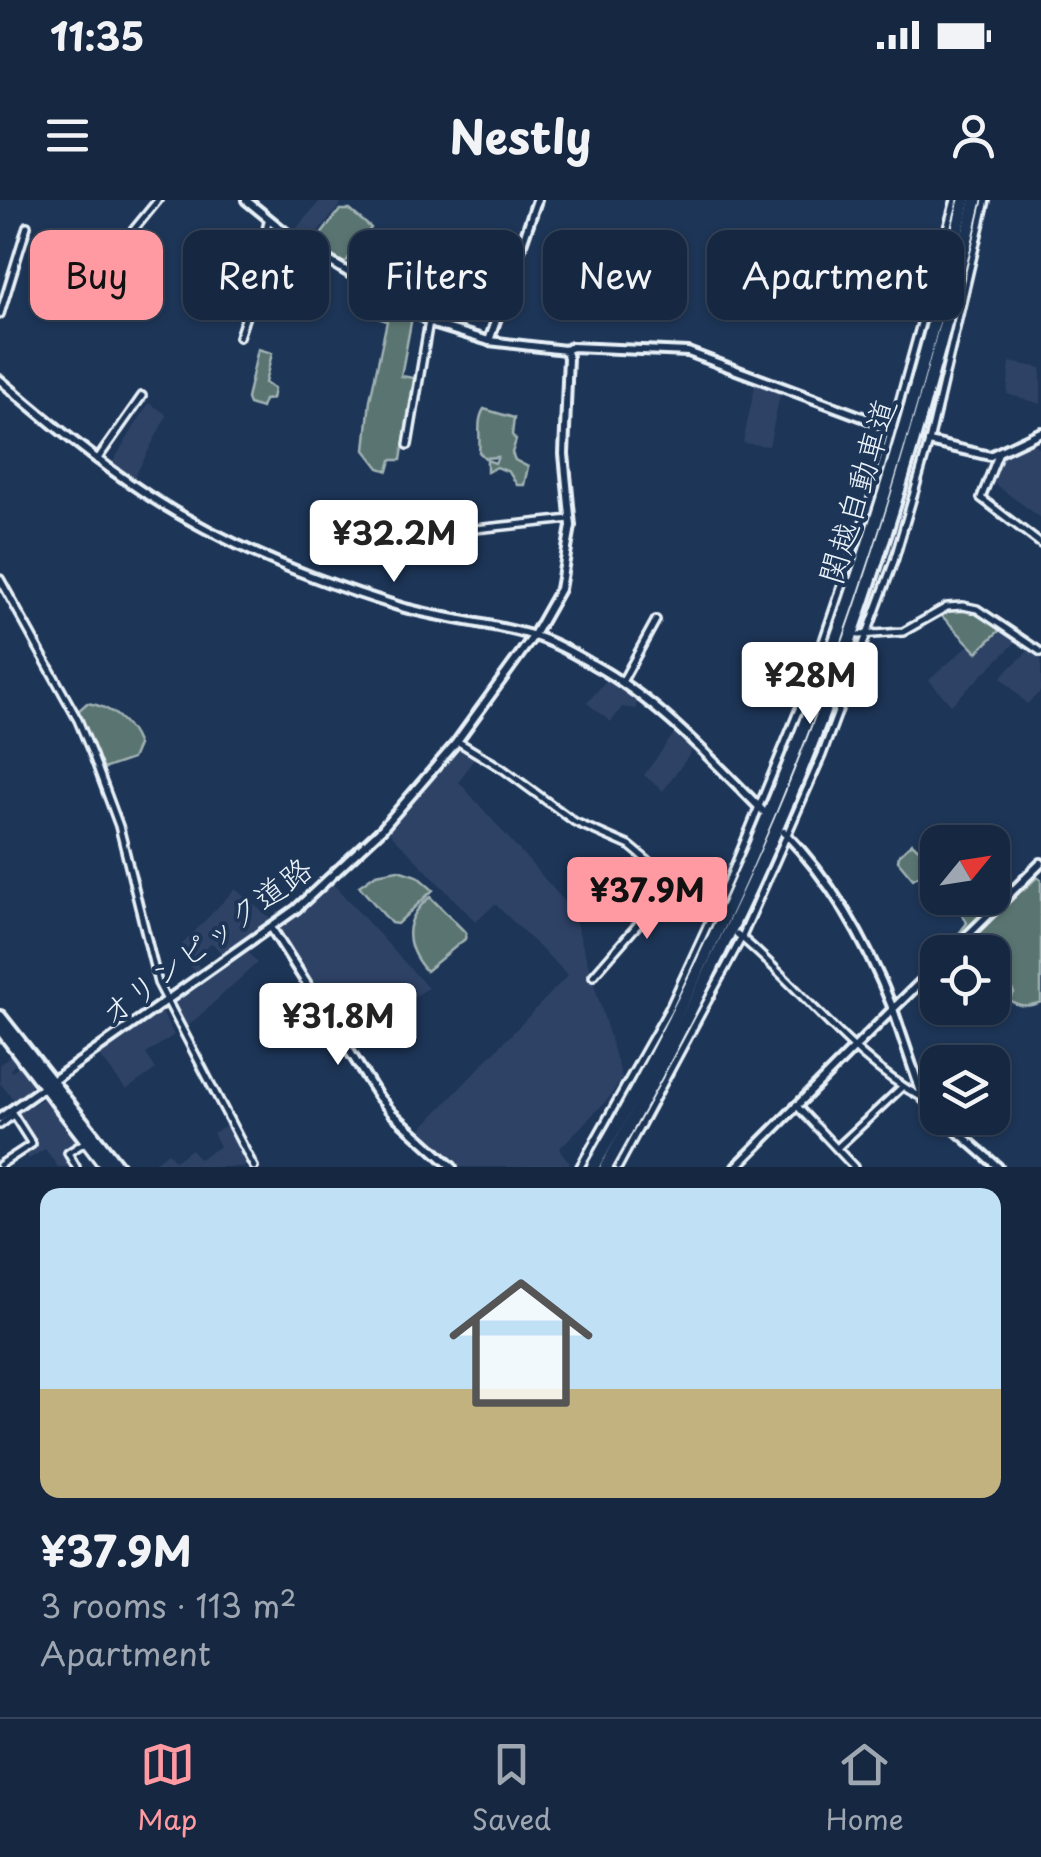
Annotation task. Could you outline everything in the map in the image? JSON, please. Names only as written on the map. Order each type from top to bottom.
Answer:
[{"type":"highway","name":"関越自動車道","points":[[592,1167],[650,1067],[712,942],[813,707],[894,471],[965,200]]},
{"type":"highway","name":"関越自動車道","points":[[606,1167],[722,947],[824,712],[901,486],[976,200]]},
{"type":"highway","points":[[0,1017],[107,1167]]},
{"type":"highway","points":[[0,1028],[118,1167]]},
{"type":"street","points":[[134,230],[158,200]]},
{"type":"street","points":[[246,200],[268,222],[429,321],[460,334],[565,350],[572,347],[688,352],[895,429]]},
{"type":"street","points":[[489,341],[537,200]]},
{"type":"street","points":[[580,1167],[647,1051],[714,916],[761,809],[828,637],[895,429],[954,200]]},
{"type":"street","points":[[618,1167],[739,936],[804,801],[894,561],[986,200]]},
{"type":"street","points":[[239,338],[255,288],[268,222]]},
{"type":"street","points":[[0,314],[5,280],[26,226]]},
{"type":"street","points":[[408,444],[429,321]]},
{"type":"street","name":"オリンピック道路","points":[[0,1122],[272,928],[382,830],[456,741],[534,635],[560,589],[567,559],[570,519],[564,454],[568,358],[565,350]]},
{"type":"street","points":[[0,380],[97,460],[182,514],[320,580],[416,611],[534,635],[622,682],[700,748],[761,809]]},
{"type":"street","points":[[97,460],[142,396]]},
{"type":"street","points":[[926,440],[990,456],[1041,432]]},
{"type":"street","points":[[1032,437],[1041,445]]},
{"type":"street","points":[[998,454],[982,498],[1041,544]]},
{"type":"street","points":[[438,524],[476,529],[570,519]]},
{"type":"street","points":[[0,579],[78,720],[119,826],[158,983],[254,1167]]},
{"type":"street","points":[[863,636],[903,632],[947,607],[962,606],[977,609],[1041,652]]},
{"type":"street","points":[[622,682],[656,620]]},
{"type":"street","points":[[456,741],[504,769],[574,822],[630,846],[714,916]]},
{"type":"street","points":[[786,834],[873,958],[920,1089]]},
{"type":"street","points":[[967,935],[1041,863]]},
{"type":"street","points":[[594,976],[674,884]]},
{"type":"street","points":[[272,928],[378,1096],[452,1167]]},
{"type":"street","points":[[739,936],[794,984],[856,1047],[902,1087],[920,1096]]},
{"type":"street","points":[[736,1167],[920,983]]},
{"type":"street","points":[[837,1148],[902,1087]]},
{"type":"street","points":[[796,1105],[854,1167]]},
{"type":"street","points":[[0,1165],[32,1144],[12,1113]]},
{"type":"street","points":[[962,1135],[998,1167]]},
{"type":"street","points":[[76,1167],[68,1154],[87,1141]]},
{"type":"shaded area","points":[[321,200],[337,200],[341,204],[320,230],[295,230]]},
{"type":"shaded area","points":[[1010,362],[1041,368],[1041,404],[1007,394]]},
{"type":"shaded area","points":[[756,381],[781,390],[769,446],[743,443]]},
{"type":"shaded area","points":[[149,403],[166,417],[133,480],[111,465]]},
{"type":"shaded area","points":[[1030,442],[1041,449],[1041,518],[993,483],[1003,457]]},
{"type":"shaded area","points":[[1002,628],[1018,640],[951,705],[929,680],[970,644],[978,651]]},
{"type":"shaded area","points":[[1031,648],[1041,654],[1041,691],[1027,704],[1001,677]]},
{"type":"shaded area","points":[[608,678],[637,698],[636,709],[622,707],[611,722],[587,703]]},
{"type":"shaded area","points":[[676,731],[695,747],[663,791],[644,775]]},
{"type":"shaded area","points":[[461,747],[476,755],[459,782],[572,910],[622,1078],[609,1098],[559,1149],[570,1163],[566,1167],[456,1167],[417,1133],[568,975],[495,904],[476,922],[388,831]]},
{"type":"shaded area","points":[[333,884],[428,988],[347,1042],[280,935],[281,927]]},
{"type":"shaded area","points":[[235,889],[269,917],[269,922],[223,955],[212,943],[194,959],[202,971],[197,974],[177,950]]},
{"type":"shaded area","points":[[248,952],[257,963],[185,1029],[173,1005]]},
{"type":"shaded area","points":[[162,1012],[174,1035],[146,1054],[156,1069],[126,1090],[100,1056]]},
{"type":"shaded area","points":[[12,1054],[18,1061],[10,1070],[20,1064],[32,1081],[30,1089],[14,1100],[0,1083],[0,1064]]},
{"type":"shaded area","points":[[44,1098],[79,1141],[65,1153],[73,1167],[58,1167],[45,1149],[29,1159],[24,1151],[35,1143],[17,1114]]},
{"type":"shaded area","points":[[228,1125],[250,1162],[242,1167],[148,1167],[168,1152],[175,1161],[191,1149],[199,1159],[220,1146],[213,1133]]},
{"type":"green space","points":[[340,210],[350,210],[371,228],[349,230],[349,258],[345,263],[329,256],[329,230],[325,230]]},
{"type":"green space","points":[[384,320],[411,320],[401,376],[414,378],[401,460],[391,460],[388,471],[379,468],[365,450],[370,400],[387,321]]},
{"type":"green space","points":[[258,349],[272,353],[265,383],[274,389],[272,399],[264,400],[261,408],[249,404],[247,399]]},
{"type":"green space","points":[[484,409],[514,418],[512,435],[516,440],[512,453],[515,460],[528,467],[524,485],[517,485],[509,472],[497,467],[487,472],[487,460],[495,463],[498,457],[485,458],[479,452],[479,424]]},
{"type":"green space","points":[[964,608],[1002,628],[977,652],[939,613]]},
{"type":"green space","points":[[863,640],[788,830],[785,829],[858,641]]},
{"type":"green space","points":[[87,703],[112,712],[125,723],[138,745],[132,759],[103,769],[77,712]]},
{"type":"green space","points":[[912,843],[920,850],[920,878],[913,879],[898,861]]},
{"type":"green space","points":[[398,870],[417,876],[433,890],[397,924],[391,923],[359,886],[376,874]]},
{"type":"green space","points":[[1037,877],[1041,880],[1041,1002],[1029,1005],[1010,1000],[1014,993],[1010,987],[1010,935],[958,935],[967,923],[962,915],[1010,915],[1010,890],[1024,890]]},
{"type":"green space","points":[[430,897],[466,933],[465,939],[426,971],[413,952],[409,933],[415,914]]}]
